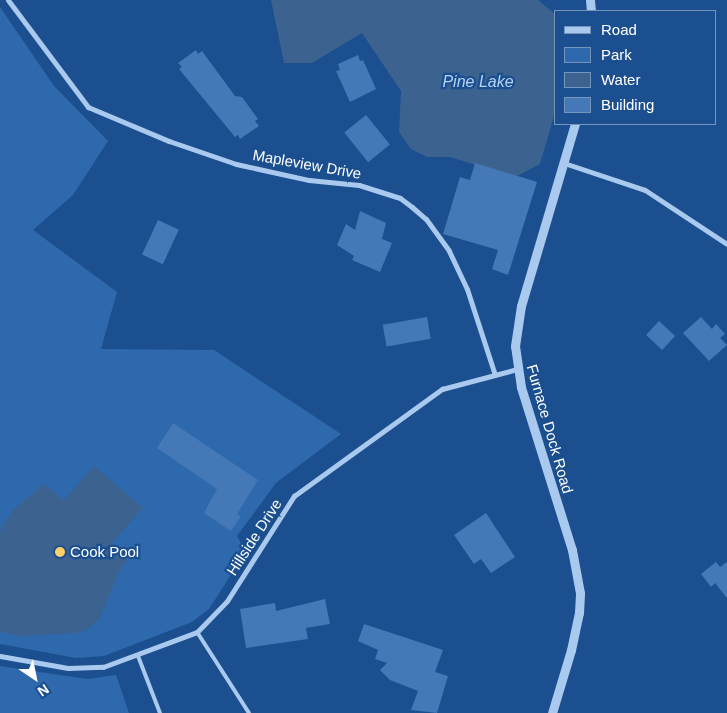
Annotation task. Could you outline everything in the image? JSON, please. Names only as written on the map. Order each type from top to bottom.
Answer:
[{"type":"street","name":"Mapleview Drive","points":[[8,0],[88,107],[169,141],[236,164],[309,180],[359,185],[400,198],[412,207],[449,251],[467,289],[495,374]]},
{"type":"street","name":"Furnace Dock Road","points":[[552,713],[579,613],[579,584],[572,550],[516,369],[515,346],[521,306],[576,125]]},
{"type":"street","points":[[564,163],[645,190],[727,244]]},
{"type":"street","name":"Hillside Drive","points":[[0,656],[83,669],[121,663],[197,632],[228,601],[294,496],[442,388],[516,369]]},
{"type":"lane","points":[[197,632],[249,713]]},
{"type":"lane","points":[[138,656],[160,713]]},
{"type":"green space","points":[[0,7],[54,86],[108,141],[73,195],[33,230],[117,292],[101,349],[214,350],[341,434],[276,483],[237,536],[242,545],[241,559],[209,609],[192,622],[104,656],[76,658],[0,644]]},
{"type":"green space","points":[[0,666],[87,679],[116,675],[129,713],[0,713]]},
{"type":"water","name":"Pine Lake","points":[[271,0],[538,0],[554,13],[554,116],[540,164],[515,177],[450,157],[427,157],[411,149],[399,132],[401,91],[362,33],[312,63],[284,63]]},
{"type":"water","name":"Cook Pool","points":[[94,466],[143,508],[111,544],[128,559],[119,571],[100,618],[87,630],[76,633],[21,636],[0,632],[0,532],[4,524],[14,509],[44,484],[64,500]]},
{"type":"building","points":[[196,50],[198,54],[202,51],[235,96],[242,97],[258,119],[255,121],[259,126],[240,139],[238,135],[235,137],[179,69],[182,67],[178,63]]},
{"type":"building","points":[[358,55],[360,61],[363,60],[376,89],[350,102],[336,71],[340,70],[338,64]]},
{"type":"building","points":[[366,115],[390,145],[368,162],[344,133]]},
{"type":"building","points":[[475,163],[537,182],[508,275],[492,269],[498,250],[443,234],[460,177],[470,180]]},
{"type":"building","points":[[360,211],[386,223],[382,239],[392,243],[380,272],[352,260],[354,256],[337,245],[346,224],[355,230]]},
{"type":"building","points":[[158,220],[179,230],[163,264],[142,254]]},
{"type":"building","points":[[427,317],[431,339],[387,346],[383,325]]},
{"type":"building","points":[[701,317],[712,329],[716,324],[725,334],[720,338],[727,345],[709,361],[683,333]]},
{"type":"building","points":[[659,321],[675,336],[662,350],[646,335]]},
{"type":"building","points":[[173,423],[258,480],[237,514],[241,516],[231,531],[204,513],[217,489],[157,448]]},
{"type":"building","points":[[486,513],[515,557],[491,573],[481,559],[474,564],[454,535]]},
{"type":"building","points":[[716,562],[720,567],[727,562],[727,598],[715,583],[711,587],[701,574]]},
{"type":"building","points":[[325,599],[330,624],[306,628],[308,639],[246,648],[240,609],[275,603],[276,611]]},
{"type":"building","points":[[364,624],[443,650],[435,672],[448,676],[437,713],[411,710],[418,691],[390,680],[380,670],[387,663],[375,659],[378,650],[358,641]]},
{"type":"place","name":"Cook Pool","points":[[60,552]]}]
